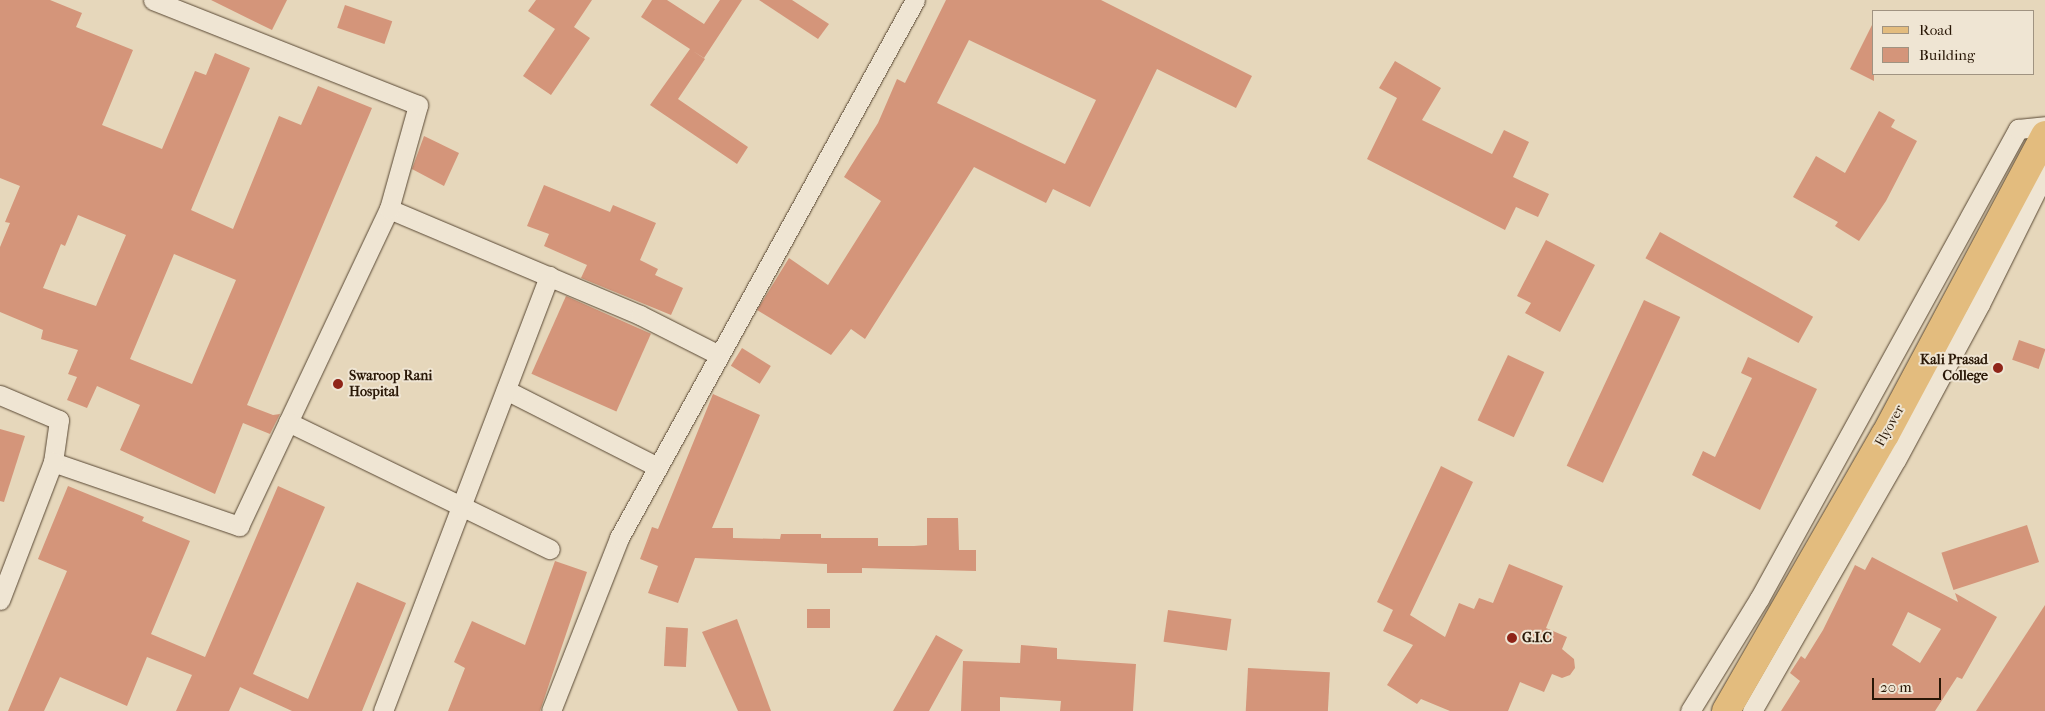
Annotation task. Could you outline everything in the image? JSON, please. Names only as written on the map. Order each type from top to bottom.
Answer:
[{"type":"main road","name":"Flyover","points":[[1726,711],[1885,435],[2043,146]]},
{"type":"street","points":[[53,462],[239,526],[389,209],[418,105],[153,0]]},
{"type":"street","points":[[551,711],[618,538],[915,0]]},
{"type":"street","points":[[1690,711],[1759,599],[2018,129],[2043,146],[1980,304],[1906,442],[1752,711]]},
{"type":"street","points":[[389,209],[640,315],[719,356]]},
{"type":"street","points":[[383,711],[549,276]]},
{"type":"street","points":[[506,390],[658,467]]},
{"type":"street","points":[[0,396],[60,420],[53,462],[0,600]]},
{"type":"street","points":[[288,422],[462,504],[550,549]]},
{"type":"building","points":[[0,0],[50,0],[82,13],[76,27],[133,50],[102,125],[162,149],[195,71],[206,75],[215,53],[250,68],[191,210],[233,229],[279,116],[301,125],[318,86],[372,108],[247,405],[273,415],[280,414],[270,434],[243,423],[215,494],[120,450],[140,405],[97,386],[87,408],[67,400],[77,377],[68,374],[78,350],[41,339],[43,330],[0,312],[0,247],[10,223],[5,222],[20,186],[0,178]],"holes":[[[78,215],[126,235],[96,306],[43,288],[61,244],[65,246]],[[174,254],[236,280],[192,384],[130,359]]]},
{"type":"building","points":[[211,0],[287,0],[272,30]]},
{"type":"building","points":[[536,0],[592,0],[574,27],[590,38],[551,95],[523,76],[555,29],[528,11]]},
{"type":"building","points":[[652,0],[667,0],[704,24],[720,0],[742,0],[704,58],[693,51],[705,59],[678,99],[748,147],[737,164],[650,105],[690,49],[641,17]]},
{"type":"building","points":[[759,0],[792,0],[829,24],[818,39]]},
{"type":"building","points":[[946,0],[1101,0],[1252,76],[1236,108],[1157,69],[1090,207],[1053,189],[1046,203],[974,167],[865,339],[851,329],[831,355],[757,310],[789,258],[828,285],[881,201],[844,177],[878,123],[897,79],[905,83]],"holes":[[[969,40],[1096,100],[1065,164],[937,103]]]},
{"type":"building","points":[[345,5],[392,21],[384,44],[337,28]]},
{"type":"building","points":[[1872,25],[1872,75],[1874,75],[1874,81],[1850,69]]},
{"type":"building","points":[[1395,61],[1441,88],[1422,120],[1492,154],[1504,130],[1529,142],[1513,177],[1549,194],[1538,217],[1516,207],[1505,230],[1367,159],[1397,98],[1379,88]]},
{"type":"building","points":[[1879,111],[1895,120],[1891,127],[1917,141],[1886,201],[1859,241],[1835,226],[1838,222],[1793,197],[1816,156],[1845,173]]},
{"type":"building","points":[[424,136],[459,153],[444,186],[412,169]]},
{"type":"building","points":[[544,185],[610,212],[613,205],[656,223],[640,260],[658,269],[655,275],[683,288],[671,315],[581,278],[587,265],[544,246],[549,234],[527,226]]},
{"type":"building","points":[[1660,232],[1813,317],[1799,343],[1645,258]]},
{"type":"building","points":[[1546,240],[1595,265],[1560,332],[1525,313],[1531,303],[1517,296]]},
{"type":"building","points":[[566,296],[651,334],[616,411],[531,374]]},
{"type":"building","points":[[1644,300],[1680,317],[1603,483],[1567,466]]},
{"type":"building","points":[[2019,340],[2045,349],[2039,369],[2012,360]]},
{"type":"building","points":[[742,348],[771,366],[760,384],[731,366]]},
{"type":"building","points":[[1508,355],[1544,372],[1514,437],[1478,420]]},
{"type":"building","points":[[1748,357],[1817,389],[1760,510],[1692,475],[1703,451],[1715,457],[1752,378],[1741,373]]},
{"type":"building","points":[[713,394],[760,415],[712,528],[733,528],[733,538],[780,539],[781,534],[821,534],[821,538],[878,538],[878,546],[914,546],[927,545],[927,518],[958,518],[959,550],[976,550],[976,571],[862,568],[862,573],[827,573],[827,564],[695,558],[678,603],[648,593],[658,566],[640,559],[652,527],[658,529]]},
{"type":"building","points":[[0,429],[25,436],[4,502],[0,501]]},
{"type":"building","points":[[1441,466],[1473,482],[1410,615],[1445,637],[1459,603],[1474,609],[1479,598],[1493,603],[1509,564],[1563,586],[1546,628],[1567,637],[1562,649],[1574,659],[1575,668],[1570,675],[1562,678],[1552,674],[1544,692],[1520,682],[1508,711],[1450,711],[1421,699],[1417,704],[1387,685],[1413,645],[1383,631],[1393,610],[1377,602]]},
{"type":"building","points":[[68,486],[144,517],[142,521],[190,541],[151,634],[205,657],[278,486],[325,507],[253,674],[308,699],[357,582],[406,603],[362,711],[292,711],[240,687],[229,711],[176,711],[192,675],[147,657],[127,706],[60,677],[44,711],[8,711],[67,571],[38,559]]},
{"type":"building","points":[[2027,525],[2039,562],[1953,590],[1941,553]]},
{"type":"building","points":[[1872,557],[1958,602],[1955,593],[1997,617],[1962,679],[1957,677],[1935,711],[1781,711],[1800,681],[1790,673],[1801,656],[1805,659],[1823,630],[1855,565],[1865,570]],"holes":[[[1908,612],[1941,629],[1920,663],[1892,645]]]},
{"type":"building","points":[[555,561],[587,572],[540,711],[448,711],[465,668],[454,662],[472,621],[525,645]]},
{"type":"building","points":[[2045,605],[2045,711],[1976,711],[1987,694]]},
{"type":"building","points":[[807,609],[830,609],[830,628],[807,628]]},
{"type":"building","points":[[1168,610],[1231,619],[1227,651],[1164,642]]},
{"type":"building","points":[[737,619],[771,711],[738,711],[702,632]]},
{"type":"building","points":[[666,627],[688,628],[686,667],[664,666]]},
{"type":"building","points":[[936,635],[963,650],[929,711],[893,711]]},
{"type":"building","points":[[1021,645],[1057,648],[1057,659],[1136,664],[1133,711],[1060,711],[1061,701],[1000,697],[1000,711],[961,711],[963,661],[1020,663]]},
{"type":"building","points":[[1248,668],[1330,672],[1328,711],[1246,711]]},
{"type":"place","name":"Kali Prasad College","points":[[1998,368]]},
{"type":"place","name":"Swaroop Rani Hospital","points":[[338,384]]},
{"type":"place","name":"G.I.C","points":[[1512,638]]}]
